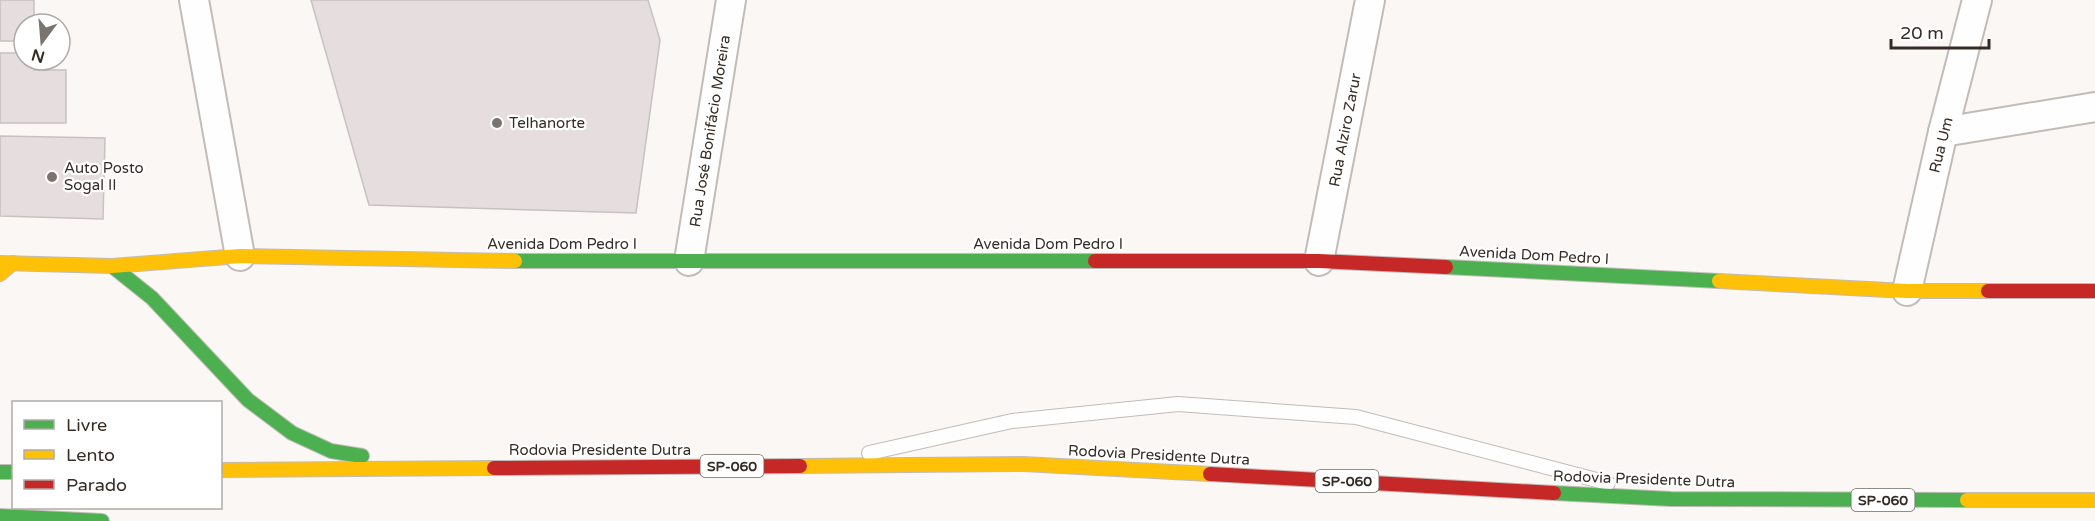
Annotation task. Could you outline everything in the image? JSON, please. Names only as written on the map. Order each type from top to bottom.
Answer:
[{"type":"main road","name":"Avenida Dom Pedro I","points":[[6,263],[112,266],[240,256],[420,261],[1319,261],[1907,291],[2095,291]]},
{"type":"main road","points":[[0,274],[6,263]]},
{"type":"main road","points":[[112,266],[152,298],[248,400],[292,433],[331,451],[441,467]]},
{"type":"main road","name":"Rodovia Presidente Dutra","points":[[222,470],[1023,464],[1671,499],[2095,500]]},
{"type":"main road","points":[[0,516],[102,521]]},
{"type":"street","points":[[194,0],[240,256]]},
{"type":"street","name":"Rua José Bonifácio Moreira","points":[[689,261],[731,0]]},
{"type":"street","name":"Rua Alziro Zarur","points":[[1319,261],[1370,0]]},
{"type":"street","name":"Rua Um","points":[[1907,291],[1942,132],[1977,0]]},
{"type":"street","points":[[1942,132],[2095,107]]},
{"type":"lane","points":[[813,465],[1012,421],[1178,404],[1356,417],[1671,499]]},
{"type":"building","points":[[0,0],[34,0],[34,12],[12,12],[12,41],[0,41]]},
{"type":"building","name":"Telhanorte","points":[[311,0],[648,0],[660,40],[636,213],[369,205]]},
{"type":"building","points":[[0,53],[12,53],[12,72],[66,72],[66,123],[0,123]]},
{"type":"building","name":"Auto Posto Sogal II","points":[[0,136],[105,138],[103,219],[0,216]]},
{"type":"traffic: fast","points":[[515,261],[1095,261]]},
{"type":"traffic: fast","points":[[112,266],[152,298],[248,400],[292,433],[331,451],[362,456]]},
{"type":"traffic: fast","points":[[1446,267],[1719,281]]},
{"type":"traffic: fast","points":[[0,472],[12,472]]},
{"type":"traffic: fast","points":[[1554,493],[1671,499],[1967,500]]},
{"type":"traffic: fast","points":[[0,516],[102,521]]},
{"type":"traffic: slow","points":[[0,263],[112,266],[240,256],[515,261]]},
{"type":"traffic: slow","points":[[0,274],[13,263]]},
{"type":"traffic: slow","points":[[1719,281],[1907,291],[1988,291]]},
{"type":"traffic: slow","points":[[800,466],[1023,464],[1210,474]]},
{"type":"traffic: slow","points":[[222,470],[494,468]]},
{"type":"traffic: slow","points":[[1967,500],[2095,500]]},
{"type":"traffic: jam","points":[[1095,261],[1319,261],[1446,267]]},
{"type":"traffic: jam","points":[[1988,291],[2095,291]]},
{"type":"traffic: jam","points":[[494,468],[800,466]]},
{"type":"traffic: jam","points":[[1210,474],[1554,493]]},
{"type":"place","name":"Telhanorte","points":[[497,123]]},
{"type":"place","name":"Auto Posto Sogal II","points":[[52,177]]}]
